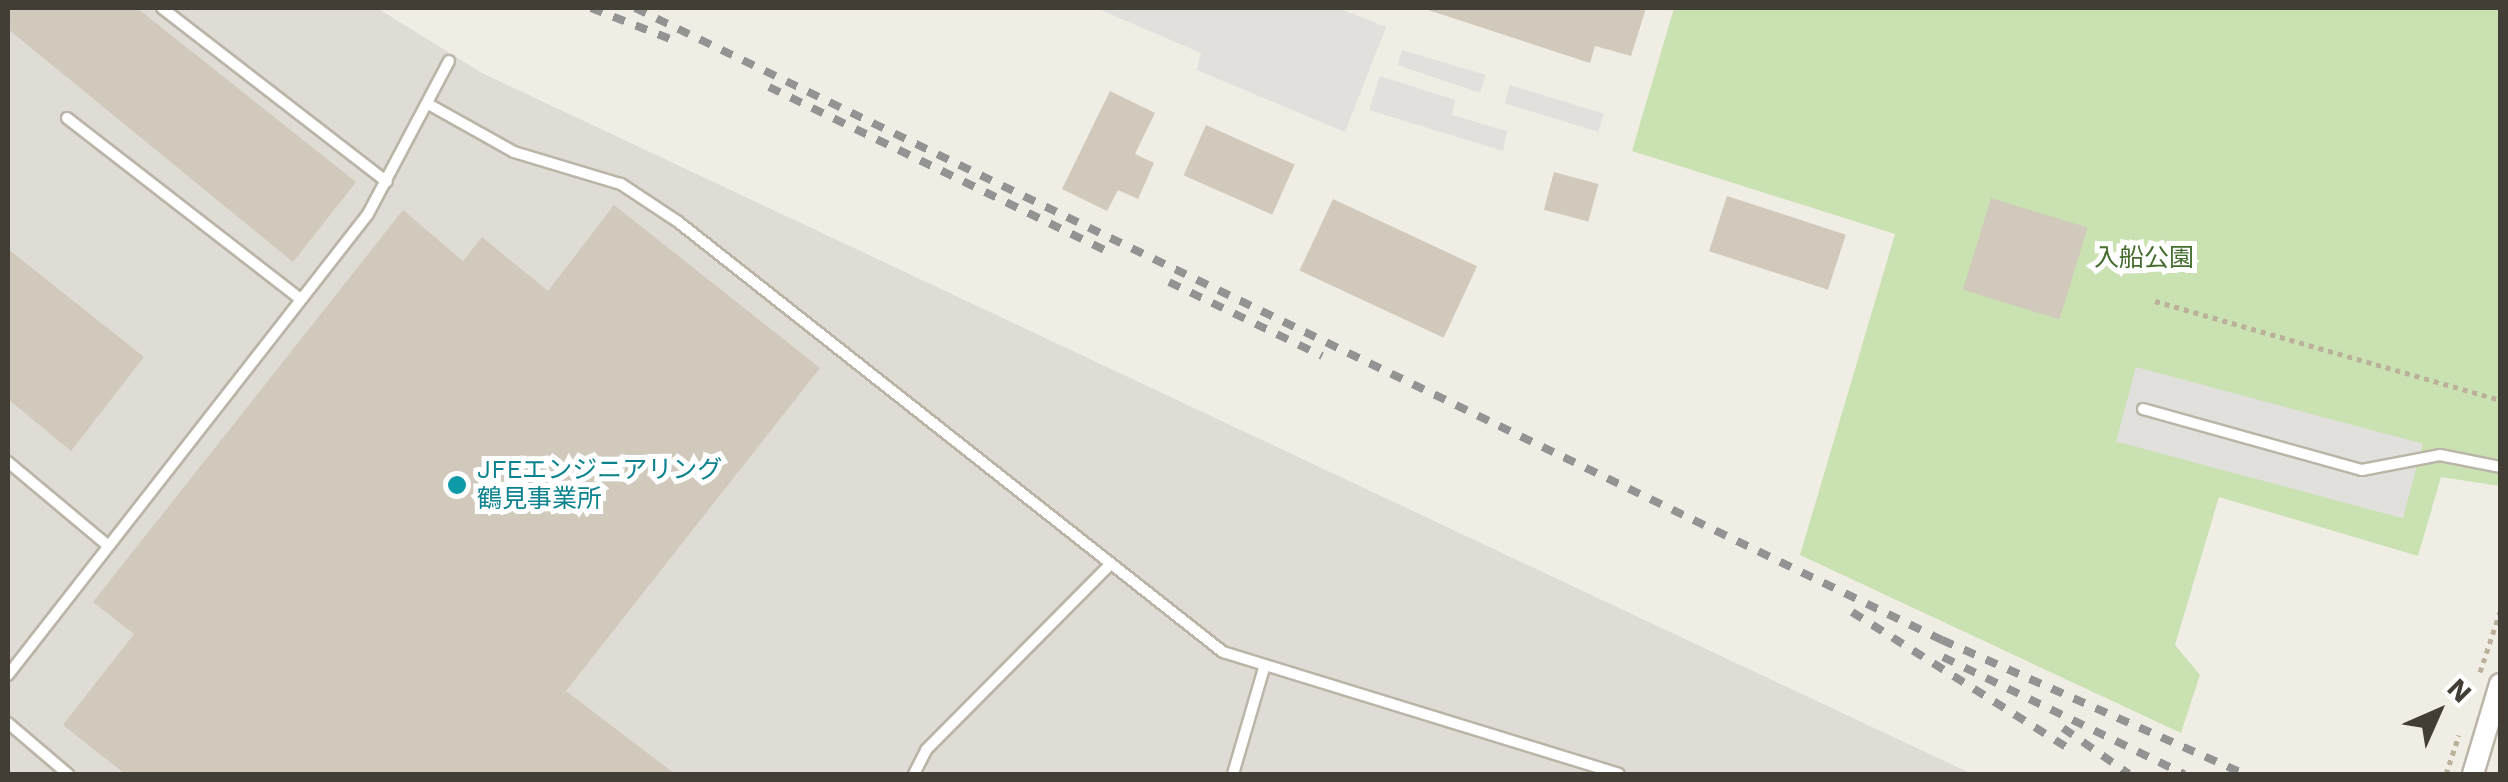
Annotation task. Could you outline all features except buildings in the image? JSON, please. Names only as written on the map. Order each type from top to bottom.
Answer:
[{"type":"street","points":[[2473,774],[2500,684]]},
{"type":"lane","points":[[162,8],[387,182]]},
{"type":"lane","points":[[8,675],[105,543],[300,299],[387,182],[430,105],[449,61]]},
{"type":"lane","points":[[430,105],[514,152],[621,184],[677,221],[1223,652],[1264,668],[1619,774]]},
{"type":"lane","points":[[67,118],[300,299]]},
{"type":"lane","points":[[2142,408],[2362,470],[2440,456],[2500,467]]},
{"type":"lane","points":[[8,462],[105,543]]},
{"type":"lane","points":[[914,774],[926,750],[1111,564]]},
{"type":"lane","points":[[1233,774],[1264,668]]},
{"type":"lane","points":[[8,723],[68,774]]},
{"type":"path","points":[[2156,301],[2500,400]]},
{"type":"shaded area","points":[[8,8],[377,8],[482,73],[1972,774],[8,774]]},
{"type":"shaded area","points":[[1096,8],[1338,8],[1386,27],[1345,132],[1197,70],[1201,53]]},
{"type":"shaded area","points":[[1402,50],[1486,75],[1480,93],[1398,65]]},
{"type":"shaded area","points":[[1380,76],[1455,100],[1452,115],[1507,131],[1503,151],[1369,110]]},
{"type":"shaded area","points":[[1510,85],[1604,114],[1598,132],[1504,103]]},
{"type":"shaded area","points":[[2136,367],[2423,444],[2403,518],[2116,441]]},
{"type":"green space","name":"入船公園","points":[[1674,8],[2500,8],[2500,486],[2441,477],[2418,556],[2219,497],[2175,645],[2200,675],[2181,733],[1800,555],[1895,234],[1632,151]]},
{"type":"railway","points":[[591,8],[675,41]]},
{"type":"railway","points":[[635,8],[1942,640],[2245,774]]},
{"type":"railway","points":[[769,87],[1106,251]]},
{"type":"railway","points":[[1169,282],[1322,356]]},
{"type":"railway","points":[[1852,612],[2073,751]]},
{"type":"railway","points":[[1943,657],[2184,774]]},
{"type":"railway","points":[[2063,728],[2129,774]]},
{"type":"place","name":"JFEエンジニアリング 鶴見事業所","points":[[457,485]]}]
